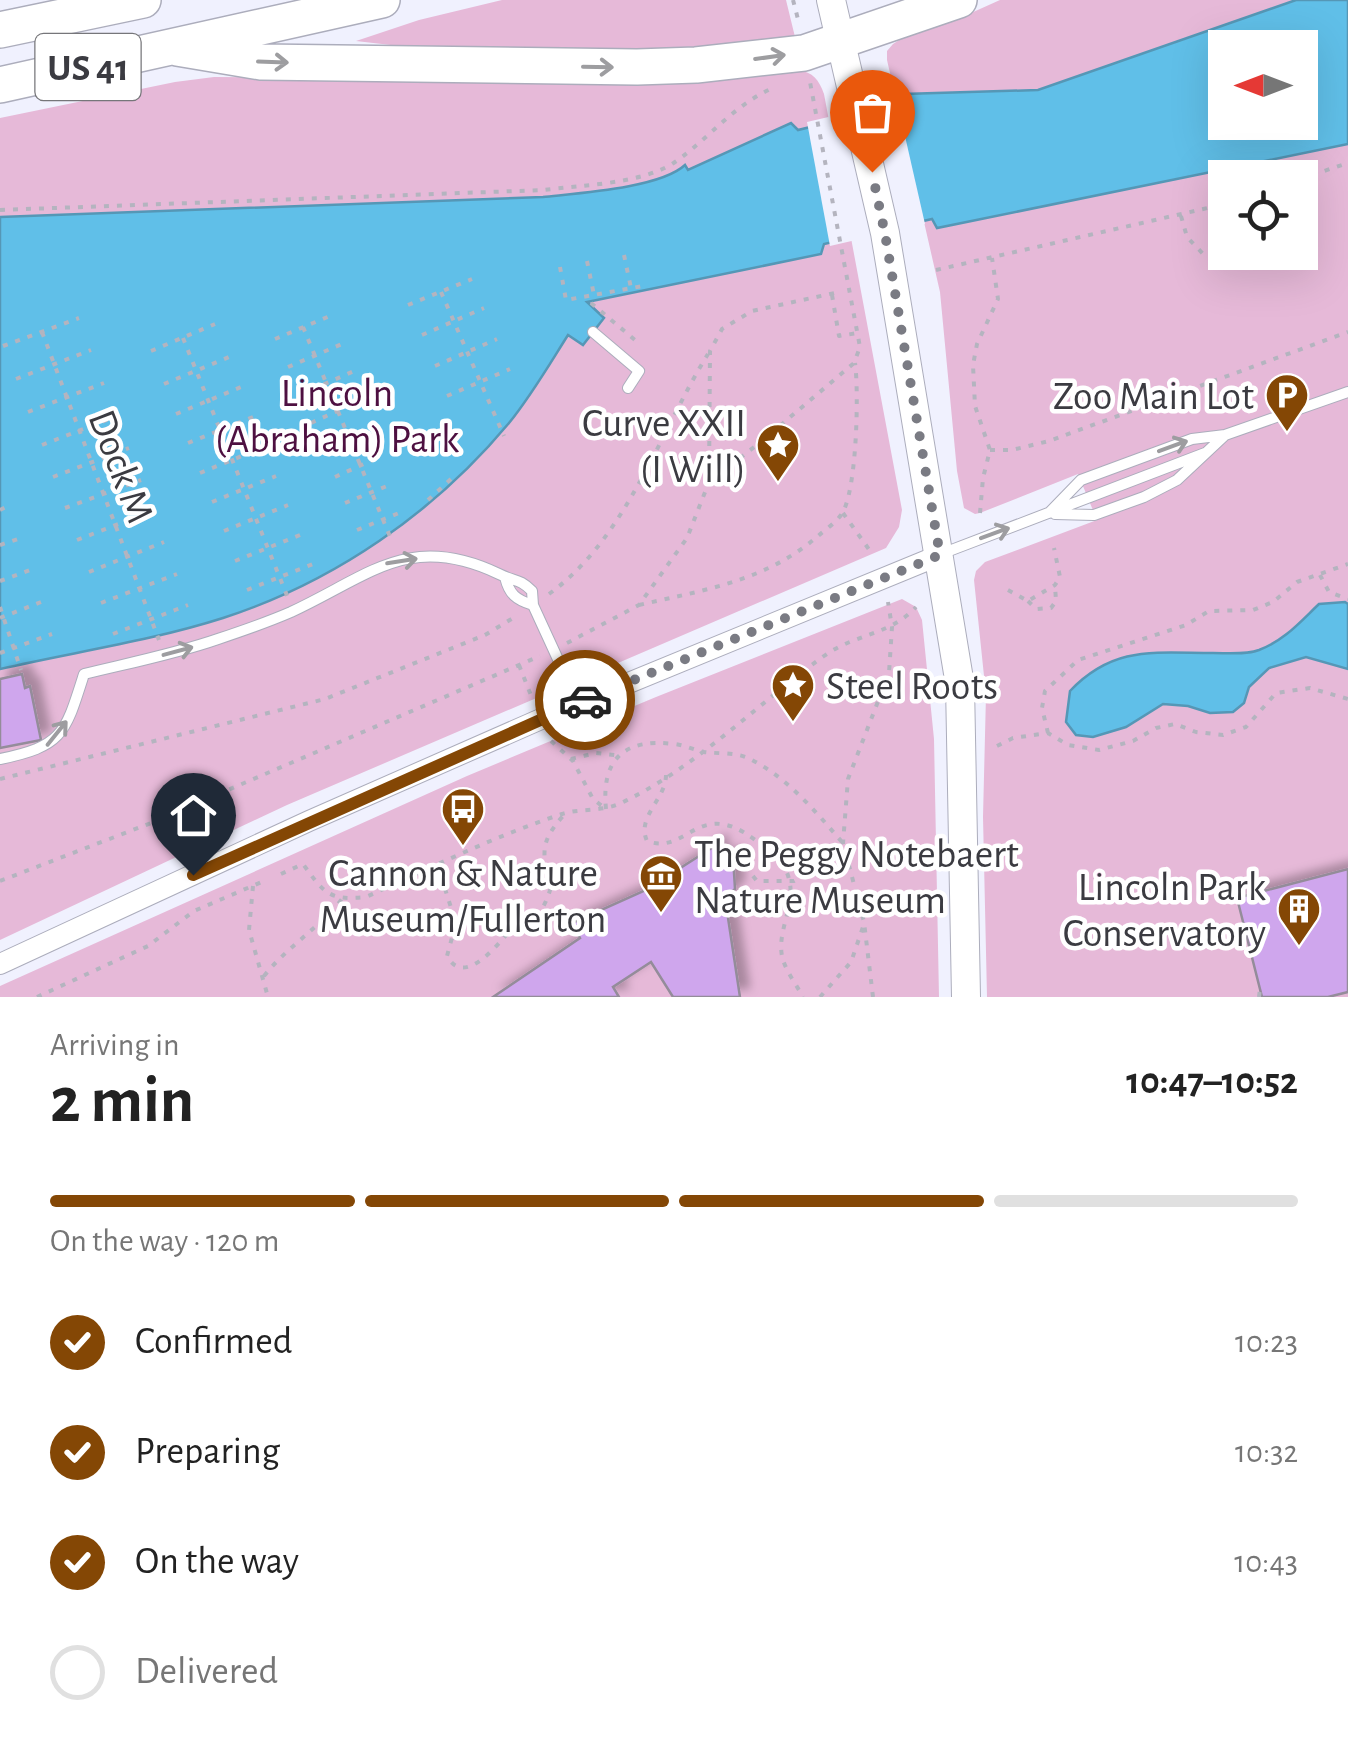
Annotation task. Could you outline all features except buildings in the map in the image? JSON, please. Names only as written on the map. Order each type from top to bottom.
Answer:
[{"type":"highway","name":"US 41","points":[[0,30],[96,6],[142,0]]},
{"type":"highway","name":"US 41","points":[[0,86],[382,0]]},
{"type":"highway","points":[[177,48],[261,62],[637,68],[804,52],[959,0]]},
{"type":"main road","points":[[831,0],[885,234],[960,686],[966,997]]},
{"type":"street","points":[[0,964],[309,821],[578,703],[940,555]]},
{"type":"lane","points":[[593,332],[639,372],[628,388]]},
{"type":"lane","points":[[1049,513],[1081,480],[1192,439],[1225,435],[1348,392]]},
{"type":"lane","points":[[1049,513],[1094,515],[1144,497],[1177,480],[1225,435]]},
{"type":"lane","points":[[940,555],[1205,453]]},
{"type":"lane","points":[[0,759],[36,752],[52,743],[64,728],[84,674],[216,640],[291,612],[381,564],[405,558],[468,560],[505,577],[508,590],[528,609],[578,703]]},
{"type":"path","points":[[793,0],[802,35]]},
{"type":"path","points":[[709,482],[854,362],[860,347],[808,74]]},
{"type":"path","points":[[0,210],[544,190],[621,180],[672,164],[748,98],[781,84]]},
{"type":"path","points":[[1318,173],[1348,164]]},
{"type":"path","points":[[936,270],[1208,209]]},
{"type":"path","points":[[1181,216],[1187,237],[1206,257]]},
{"type":"path","points":[[624,255],[631,288]]},
{"type":"path","points":[[980,513],[990,450],[975,406],[973,366],[976,344],[998,300],[992,258]]},
{"type":"path","points":[[587,261],[594,295]]},
{"type":"path","points":[[560,267],[566,300],[643,286]]},
{"type":"path","points":[[408,305],[472,279]]},
{"type":"path","points":[[440,292],[502,434]]},
{"type":"path","points":[[545,597],[592,551],[621,512],[653,462],[692,380],[722,329],[752,311],[839,292]]},
{"type":"path","points":[[832,294],[839,336],[858,333]]},
{"type":"path","points":[[591,304],[635,340]]},
{"type":"path","points":[[422,335],[484,308]]},
{"type":"path","points":[[275,339],[330,316]]},
{"type":"path","points":[[4,346],[79,318]]},
{"type":"path","points":[[151,351],[216,324]]},
{"type":"path","points":[[303,327],[390,536]]},
{"type":"path","name":"Dock M","points":[[42,332],[158,634]]},
{"type":"path","points":[[990,450],[1049,442],[1348,332]]},
{"type":"path","points":[[183,338],[286,594]]},
{"type":"path","points":[[435,366],[497,339]]},
{"type":"path","points":[[288,368],[342,344]]},
{"type":"path","points":[[16,379],[92,350]]},
{"type":"path","points":[[640,604],[687,538],[709,482],[710,351]]},
{"type":"path","points":[[164,384],[228,357]]},
{"type":"path","points":[[566,643],[640,604],[739,583],[800,552],[843,513],[856,443],[859,390],[854,362]]},
{"type":"path","points":[[448,396],[510,369]]},
{"type":"path","points":[[300,395],[354,372]]},
{"type":"path","points":[[28,412],[104,383]]},
{"type":"path","points":[[176,414],[241,387]]},
{"type":"path","points":[[311,423],[366,398]]},
{"type":"path","points":[[42,446],[117,416]]},
{"type":"path","points":[[188,444],[253,417]]},
{"type":"path","points":[[322,450],[378,426]]},
{"type":"path","points":[[200,473],[264,447]]},
{"type":"path","points":[[54,477],[129,448]]},
{"type":"path","points":[[334,477],[377,458]]},
{"type":"path","points":[[212,502],[276,476]]},
{"type":"path","points":[[428,500],[451,479]]},
{"type":"path","points":[[65,508],[140,480]]},
{"type":"path","points":[[345,503],[387,486]]},
{"type":"path","points":[[224,532],[288,505]]},
{"type":"path","points":[[77,540],[152,511]]},
{"type":"path","points":[[357,530],[399,513]]},
{"type":"path","points":[[843,513],[873,555]]},
{"type":"path","points":[[235,561],[300,534]]},
{"type":"path","points":[[0,545],[18,538]]},
{"type":"path","points":[[89,572],[164,542]]},
{"type":"path","points":[[1028,600],[1060,577],[1054,548]]},
{"type":"path","points":[[247,590],[313,564]]},
{"type":"path","points":[[1048,733],[1042,708],[1045,690],[1078,660],[1186,625],[1209,612],[1253,610],[1273,602],[1297,582],[1348,564]]},
{"type":"path","points":[[0,581],[30,570]]},
{"type":"path","points":[[101,603],[178,574]]},
{"type":"path","points":[[1320,575],[1330,592],[1348,599]]},
{"type":"path","points":[[1008,590],[1036,609],[1051,608],[1056,600],[1054,585]]},
{"type":"path","points":[[2,617],[41,602]]},
{"type":"path","points":[[873,997],[864,922],[843,844],[848,779],[889,673],[892,627],[888,602]]},
{"type":"path","points":[[113,634],[188,606]]},
{"type":"path","points":[[0,607],[20,667]]},
{"type":"path","points":[[281,874],[304,864],[330,896],[366,897],[566,812],[606,809],[702,752],[828,653],[863,634],[892,627],[916,607]]},
{"type":"path","points":[[0,779],[325,700],[485,635],[528,609]]},
{"type":"path","points":[[0,653],[52,634]]},
{"type":"path","points":[[0,881],[151,823],[544,654]]},
{"type":"path","points":[[519,665],[533,699]]},
{"type":"path","points":[[997,746],[1013,738],[1048,733],[1068,745],[1099,750],[1176,724],[1196,732],[1223,735],[1246,727],[1276,692],[1310,688],[1348,698]]},
{"type":"path","points":[[551,741],[571,760],[593,799],[606,809]]},
{"type":"path","points":[[606,809],[604,789],[609,768],[618,756],[635,746],[678,744],[702,752],[748,757],[797,792],[843,844]]},
{"type":"path","points":[[571,760],[596,752],[618,756]]},
{"type":"path","points":[[666,775],[666,787],[646,820],[643,832],[647,841],[657,845],[669,843],[700,826],[726,823],[753,836],[786,868],[791,896],[781,943],[782,959],[803,997]]},
{"type":"path","points":[[437,864],[456,924],[448,956],[459,967],[471,965],[494,951],[507,933],[542,910],[551,887],[544,870],[544,849],[548,836],[566,812]]},
{"type":"path","points":[[753,876],[756,881],[790,881],[812,871],[824,878],[834,877],[850,868]]},
{"type":"path","points":[[37,997],[148,946],[194,911],[264,881]]},
{"type":"path","points":[[253,886],[249,930],[268,997]]},
{"type":"path","points":[[263,977],[342,899]]},
{"type":"path","points":[[820,997],[850,962],[864,922]]},
{"type":"path","points":[[1259,997],[1260,988]]},
{"type":"green space","points":[[502,0],[786,0],[795,37],[653,53],[434,50],[356,41],[419,20]]},
{"type":"green space","points":[[1000,0],[1348,0],[1348,997],[987,997],[983,817],[986,695],[976,571],[985,562],[1097,520],[1078,474],[980,513],[964,508],[940,292],[887,60],[887,51],[904,37]]},
{"type":"green space","name":"Lincoln (Abraham) Park","points":[[798,70],[815,78],[824,94],[902,510],[899,527],[886,548],[287,805],[0,940],[0,118],[214,77],[710,81]]},
{"type":"green space","points":[[902,599],[916,607],[922,620],[934,739],[939,997],[0,997],[0,986],[467,776]]},
{"type":"water","points":[[1296,0],[1348,0],[1348,144],[1270,160],[1208,160],[1208,173],[937,228],[932,219],[824,244],[821,254],[587,302],[604,318],[583,345],[568,335],[517,413],[480,456],[415,515],[379,541],[304,585],[223,618],[0,669],[0,217],[543,197],[597,191],[657,179],[685,165],[688,170],[791,123],[798,130],[904,104],[904,94],[1038,90],[1208,31],[1208,140],[1318,140],[1318,30],[1210,30]]},
{"type":"water","points":[[1345,602],[1348,669],[1306,657],[1269,668],[1249,687],[1244,703],[1233,712],[1210,713],[1163,704],[1126,727],[1093,737],[1076,735],[1066,722],[1070,691],[1086,676],[1119,659],[1154,653],[1254,652],[1284,636],[1319,604]]},
{"type":"pier","points":[[897,101],[925,224],[830,246],[807,122]]},
{"type":"way so far","points":[[585,700],[940,555],[872,172]]},
{"type":"place","name":"Zoo Main Lot","points":[[1287,433]]},
{"type":"place","name":"Curve XXII (I Will)","points":[[778,483]]},
{"type":"place","name":"Steel Roots","points":[[793,723]]},
{"type":"place","name":"Cannon & Nature Museum/Fullerton","points":[[463,847]]},
{"type":"place","name":"The Peggy Notebaert Nature Museum","points":[[661,914]]},
{"type":"place","name":"Lincoln Park Conservatory","points":[[1299,947]]},
{"type":"route","points":[[193,875],[585,700]]}]
